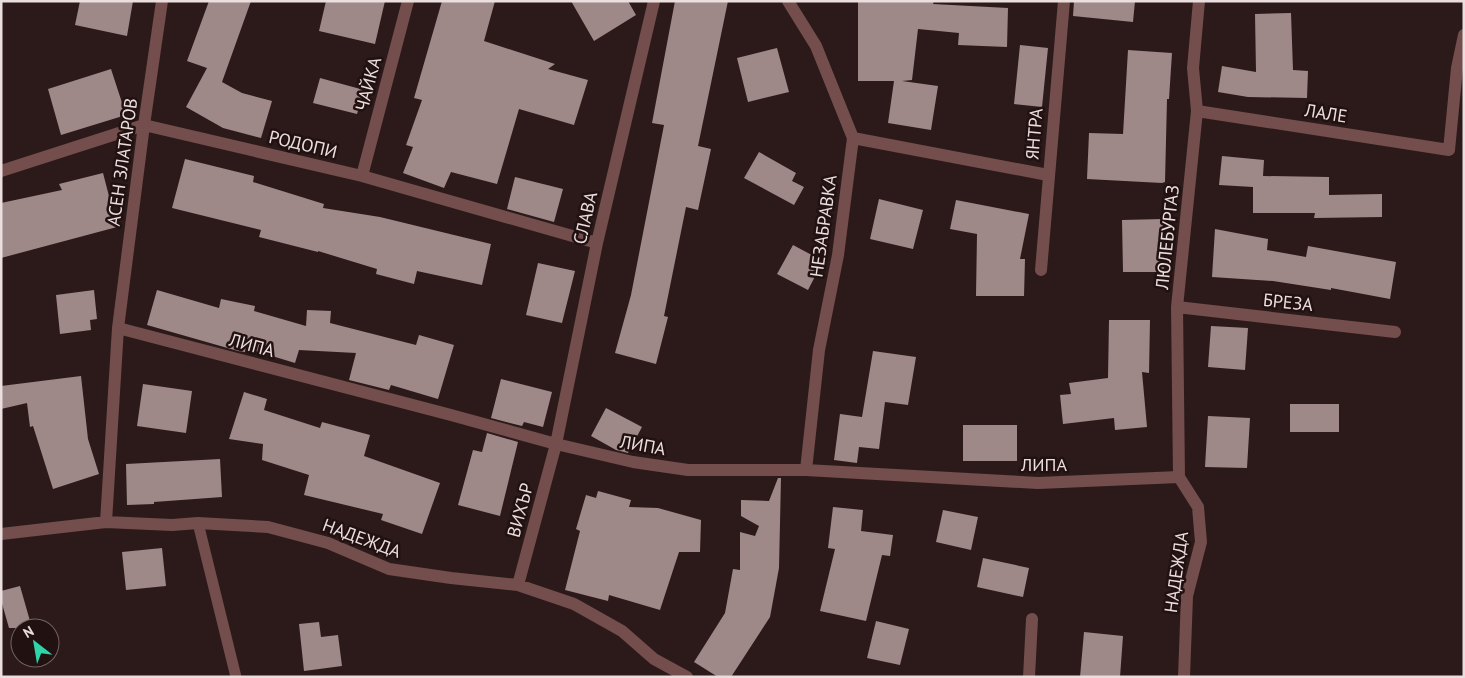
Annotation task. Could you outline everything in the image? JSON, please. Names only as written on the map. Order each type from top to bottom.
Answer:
[{"type":"street","name":"АСЕН ЗЛАТАРОВ","points":[[106,522],[118,328],[162,1]]},
{"type":"street","name":"ЧАЙКА","points":[[362,176],[408,1]]},
{"type":"street","name":"СЛАВА","points":[[556,444],[597,243],[654,1]]},
{"type":"street","name":"НЕЗАБРАВКА","points":[[788,1],[816,46],[853,138],[838,255],[819,350],[806,470]]},
{"type":"street","name":"ЛЮЛЕБУРГАЗ","points":[[1179,477],[1177,307],[1197,110],[1193,68],[1199,1]]},
{"type":"street","name":"ЯНТРА","points":[[1040,270],[1060,2]]},
{"type":"street","name":"ЛАЛЕ","points":[[1197,110],[1449,150],[1457,68],[1464,35]]},
{"type":"street","points":[[1,170],[144,125]]},
{"type":"street","name":"РОДОПИ","points":[[144,125],[362,176],[597,243]]},
{"type":"street","points":[[853,138],[1048,175]]},
{"type":"street","name":"БРЕЗА","points":[[1177,307],[1395,332]]},
{"type":"street","name":"ЛИПА","points":[[118,328],[556,444],[633,462],[688,470],[806,470],[1038,483],[1179,477]]},
{"type":"street","name":"ВИХЪР","points":[[518,585],[556,444]]},
{"type":"street","name":"НАДЕЖДА","points":[[1179,477],[1198,507],[1201,542],[1188,596],[1184,677]]},
{"type":"street","name":"НАДЕЖДА","points":[[1,534],[106,522],[172,525],[198,523],[268,527],[328,542],[389,569],[518,585],[574,604],[622,631],[654,659],[687,677]]},
{"type":"street","points":[[1029,677],[1032,619]]},
{"type":"lane","points":[[198,523],[236,677]]},
{"type":"building","points":[[80,1],[133,1],[127,36],[75,25]]},
{"type":"building","points":[[209,1],[251,1],[222,82],[242,93],[272,101],[261,138],[223,128],[186,107],[207,68],[187,61]]},
{"type":"building","points":[[326,1],[385,1],[375,44],[319,31]]},
{"type":"building","points":[[442,1],[495,1],[484,41],[555,64],[548,69],[588,80],[574,125],[519,109],[497,184],[451,172],[444,188],[403,173],[413,147],[406,145],[422,100],[414,98]]},
{"type":"building","points":[[571,1],[628,1],[636,15],[594,41]]},
{"type":"building","points":[[675,1],[728,1],[698,146],[711,149],[698,210],[686,207],[664,316],[668,317],[656,364],[615,353],[631,295],[664,125],[652,123]]},
{"type":"building","points":[[858,1],[934,1],[933,4],[1008,8],[1007,47],[958,45],[959,33],[918,29],[912,80],[902,81],[938,86],[931,130],[888,123],[894,81],[858,81]]},
{"type":"building","points":[[1074,1],[1135,1],[1133,22],[1073,16]]},
{"type":"building","points":[[1291,13],[1293,70],[1308,71],[1307,98],[1248,97],[1218,92],[1222,66],[1256,72],[1255,14]]},
{"type":"building","points":[[1020,45],[1048,48],[1042,107],[1014,104]]},
{"type":"building","points":[[777,48],[789,92],[748,102],[737,58]]},
{"type":"building","points":[[1128,50],[1172,53],[1169,99],[1167,99],[1165,182],[1162,183],[1087,179],[1089,133],[1123,134]]},
{"type":"building","points":[[111,69],[126,115],[61,135],[48,89]]},
{"type":"building","points":[[320,78],[364,90],[357,114],[313,103]]},
{"type":"building","points":[[759,152],[796,173],[792,181],[804,187],[794,205],[744,178]]},
{"type":"building","points":[[1222,156],[1264,160],[1263,176],[1329,177],[1329,195],[1382,194],[1382,217],[1314,218],[1315,213],[1253,213],[1253,187],[1219,185]]},
{"type":"building","points":[[185,159],[254,176],[253,182],[324,204],[323,208],[380,217],[491,244],[482,285],[417,271],[414,284],[376,274],[377,269],[318,251],[259,237],[261,230],[172,208]]},
{"type":"building","points":[[103,173],[117,227],[1,258],[1,203],[62,190],[59,184]]},
{"type":"building","points":[[515,177],[563,189],[554,222],[507,209]]},
{"type":"building","points":[[879,199],[923,210],[913,249],[870,239]]},
{"type":"building","points":[[956,200],[1029,214],[1020,259],[1025,259],[1024,296],[976,296],[977,234],[950,229]]},
{"type":"building","points":[[1163,219],[1164,272],[1123,272],[1122,220]]},
{"type":"building","points":[[1215,229],[1268,239],[1267,250],[1306,257],[1308,246],[1396,262],[1390,299],[1331,288],[1331,290],[1273,281],[1212,277]]},
{"type":"building","points":[[793,245],[823,261],[808,290],[777,274]]},
{"type":"building","points":[[538,263],[575,271],[562,323],[526,315]]},
{"type":"building","points":[[94,290],[97,319],[90,320],[91,330],[60,334],[56,295]]},
{"type":"building","points":[[157,290],[219,308],[221,299],[255,306],[254,311],[306,326],[307,310],[331,311],[330,323],[416,345],[419,335],[454,345],[438,399],[391,385],[389,390],[349,380],[356,353],[299,350],[295,363],[246,348],[245,352],[238,351],[147,325]]},
{"type":"building","points":[[1109,320],[1150,320],[1149,373],[1142,372],[1147,427],[1115,430],[1114,418],[1063,424],[1060,395],[1071,394],[1069,383],[1108,378]]},
{"type":"building","points":[[1211,326],[1248,328],[1245,370],[1208,367]]},
{"type":"building","points":[[873,351],[916,357],[908,405],[885,402],[879,449],[859,447],[857,463],[834,460],[840,414],[862,417]]},
{"type":"building","points":[[81,376],[88,439],[99,474],[53,489],[33,426],[30,427],[27,403],[1,409],[1,386]]},
{"type":"building","points":[[501,379],[552,392],[543,427],[524,422],[522,426],[491,418]]},
{"type":"building","points":[[143,384],[192,391],[186,433],[137,426]]},
{"type":"building","points":[[244,392],[267,399],[264,410],[320,428],[322,422],[370,435],[364,456],[440,483],[422,534],[381,520],[383,514],[304,495],[309,475],[262,460],[263,444],[229,439]]},
{"type":"building","points":[[1290,404],[1339,404],[1339,432],[1290,432]]},
{"type":"building","points":[[606,408],[642,427],[628,453],[616,450],[591,436]]},
{"type":"building","points":[[1208,416],[1250,418],[1247,468],[1205,467]]},
{"type":"building","points":[[963,425],[1017,425],[1017,461],[963,461]]},
{"type":"building","points":[[487,433],[518,442],[500,516],[458,505],[473,450],[482,452]]},
{"type":"building","points":[[220,459],[222,497],[127,505],[126,464]]},
{"type":"building","points":[[778,478],[781,478],[779,568],[770,617],[731,677],[718,677],[694,662],[725,613],[733,569],[740,570],[740,532],[755,536],[759,526],[741,516],[741,500],[769,501]]},
{"type":"building","points":[[598,491],[631,500],[629,507],[658,508],[701,520],[700,552],[679,552],[660,610],[609,595],[608,601],[565,590],[580,531],[576,529],[586,495],[596,498]]},
{"type":"building","points":[[833,507],[863,510],[861,531],[893,535],[890,556],[882,555],[866,621],[820,611],[835,549],[828,548]]},
{"type":"building","points":[[943,510],[978,517],[971,550],[936,542]]},
{"type":"building","points":[[162,548],[166,586],[126,590],[122,552]]},
{"type":"building","points":[[983,558],[1029,568],[1023,597],[977,587]]},
{"type":"building","points":[[20,586],[29,618],[10,618],[9,628],[1,600],[1,591]]},
{"type":"building","points":[[876,621],[909,629],[900,665],[867,658]]},
{"type":"building","points":[[319,622],[321,637],[338,635],[342,666],[304,671],[299,624]]},
{"type":"building","points":[[1084,632],[1123,636],[1120,677],[1080,677]]}]
